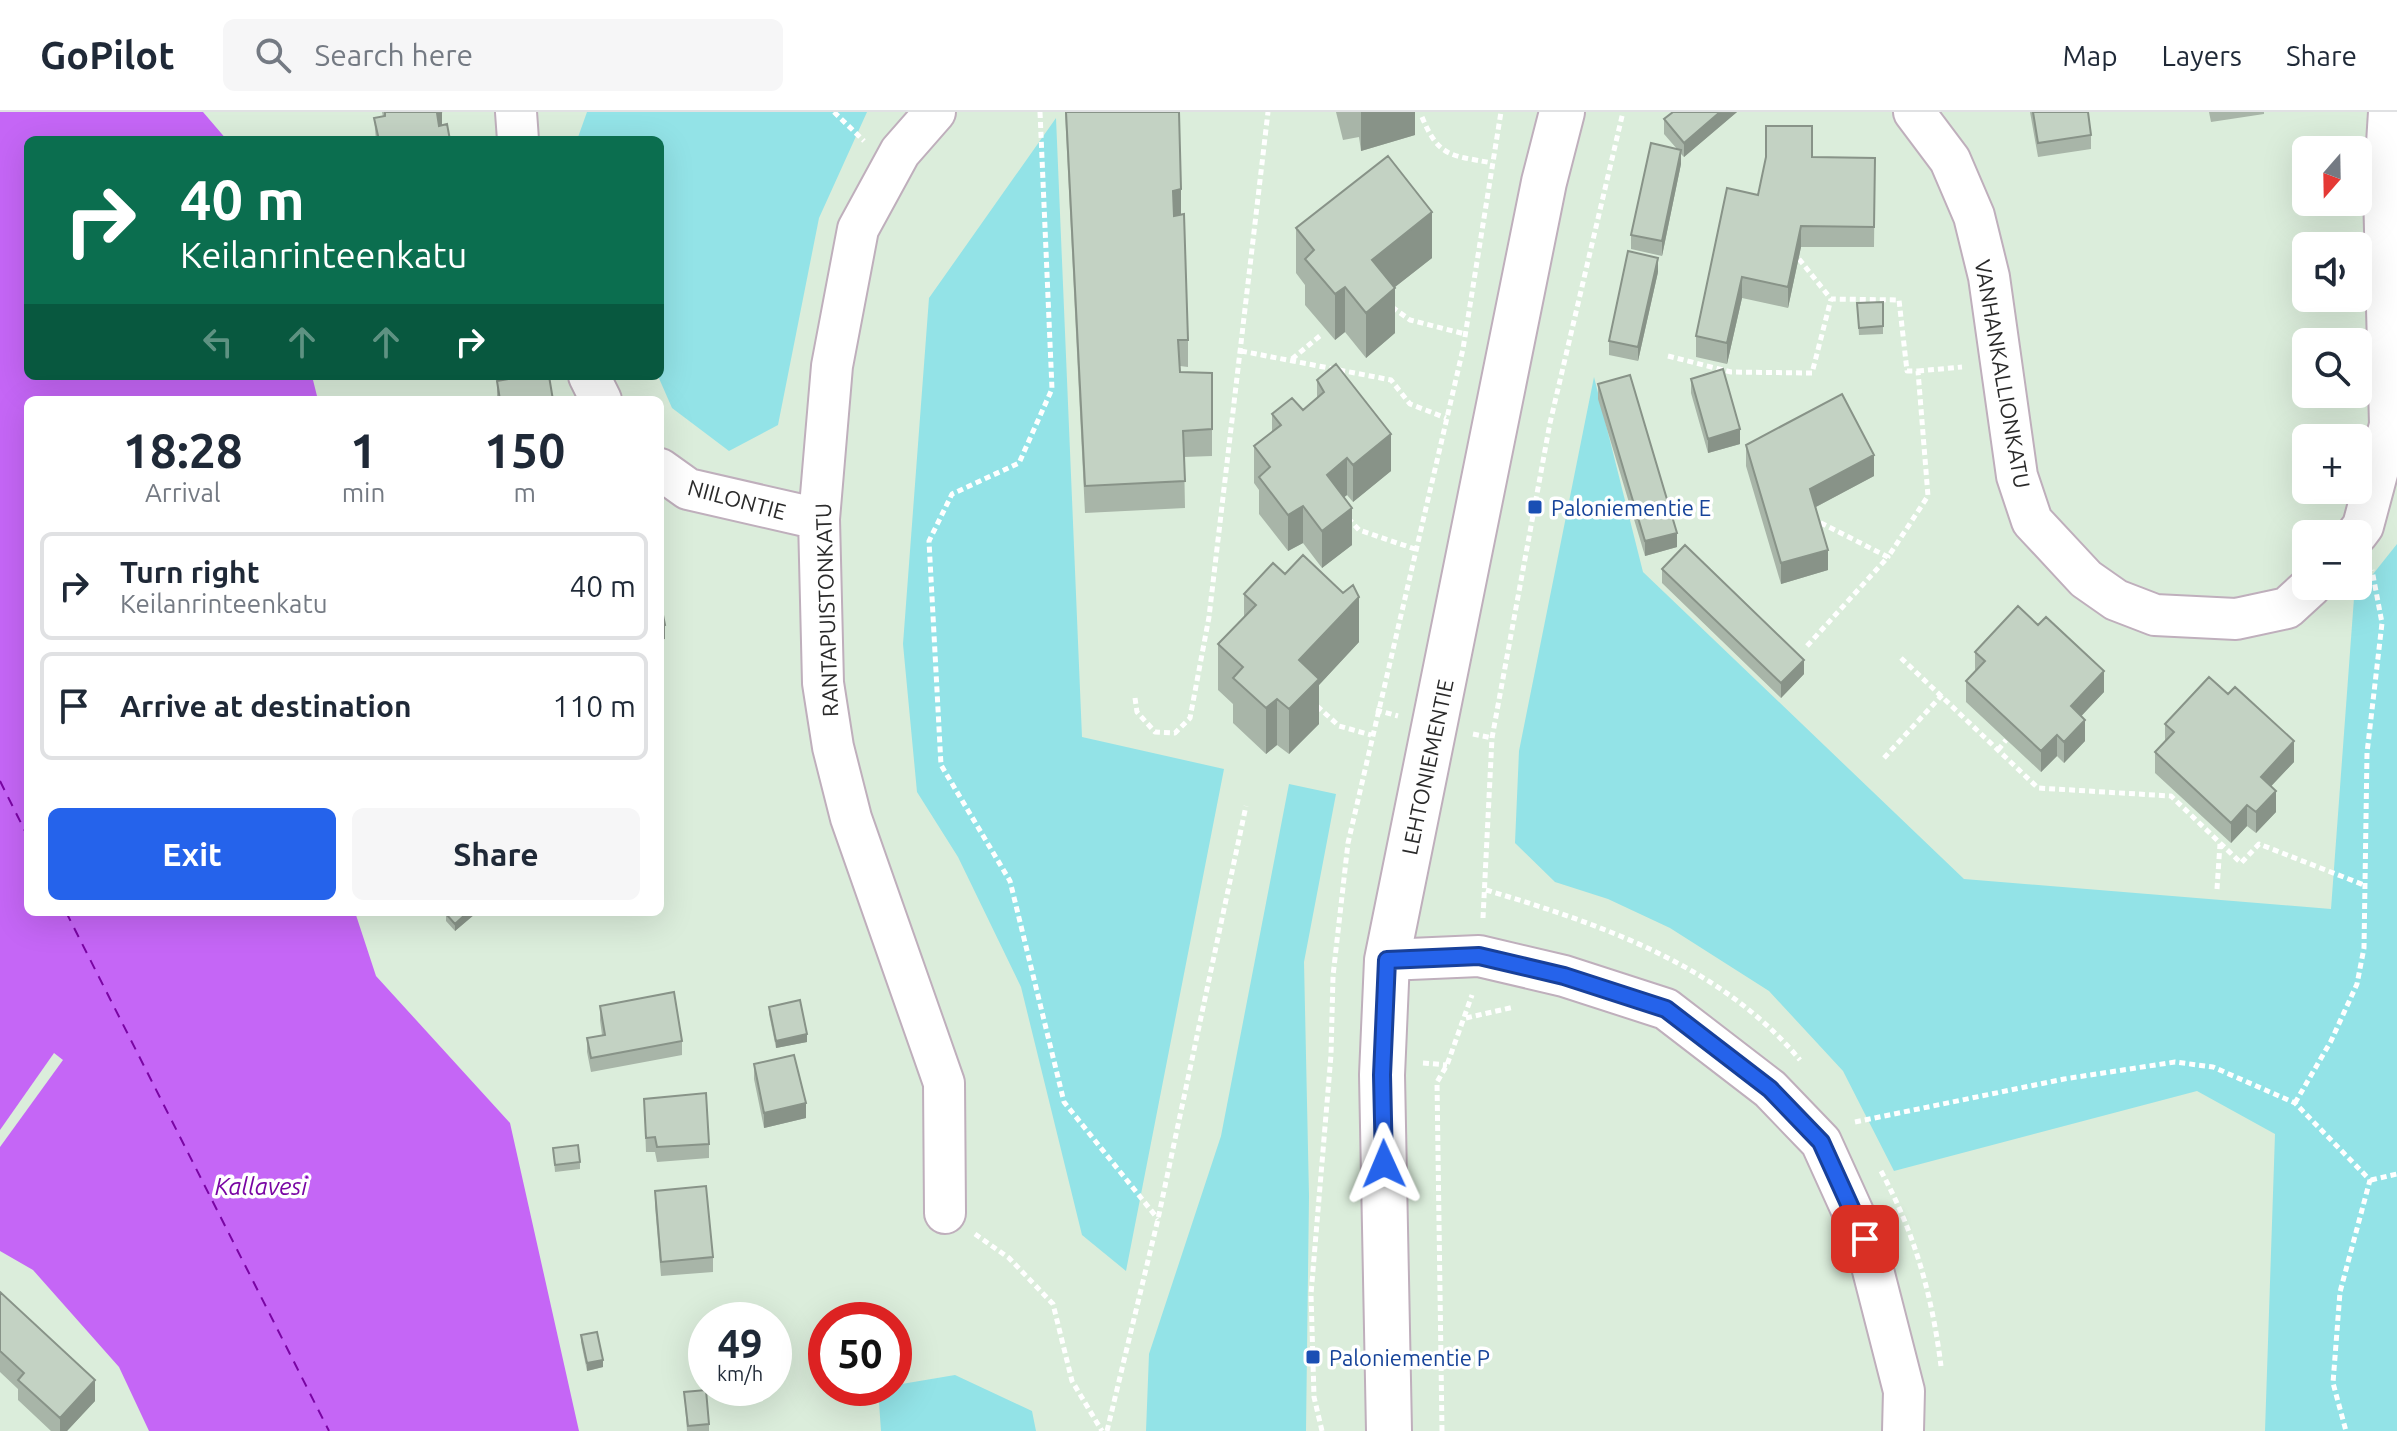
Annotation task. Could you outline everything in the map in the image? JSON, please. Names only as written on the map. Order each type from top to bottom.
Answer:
[{"type":"main road","name":"LEHTONIEMENTIE","points":[[1389,1431],[1382,1075],[1387,960],[1544,182],[1562,112]]},
{"type":"street","points":[[516,112],[518,136]]},
{"type":"street","name":"RANTAPUISTONKATU","points":[[935,112],[900,152],[858,229],[832,366],[819,519],[823,683],[833,747],[851,818],[944,1083],[945,1213]]},
{"type":"street","name":"VANHANKALLIONKATU","points":[[1914,112],[1950,160],[1974,216],[1989,277],[2017,476],[2032,521],[2086,579],[2116,600],[2155,615],[2236,619],[2287,608],[2296,600]]},
{"type":"street","points":[[2363,520],[2390,425],[2384,191],[2389,112]]},
{"type":"street","name":"NIILONTIE","points":[[664,472],[688,489],[819,519]]},
{"type":"street","points":[[1387,960],[1479,956],[1564,976],[1666,1009],[1770,1089],[1821,1142],[1865,1239],[1904,1391],[1903,1431]]},
{"type":"path","points":[[834,112],[870,147]]},
{"type":"path","points":[[1040,112],[1052,389],[1019,463],[952,494],[929,541],[941,765],[1010,881],[1064,1102],[1158,1219]]},
{"type":"path","points":[[1135,698],[1137,712],[1155,732],[1175,733],[1190,718],[1209,617],[1268,112]]},
{"type":"path","points":[[1442,1431],[1437,1082],[1465,1018],[1479,956],[1486,890],[1492,738],[1550,423],[1623,112]]},
{"type":"path","points":[[1422,117],[1432,142],[1446,152],[1492,163]]},
{"type":"path","points":[[1799,259],[1831,299]]},
{"type":"path","points":[[1668,356],[1731,372],[1812,373],[1831,299]]},
{"type":"path","points":[[1831,299],[1899,300],[1907,371],[1970,366]]},
{"type":"path","points":[[1387,302],[1410,320],[1465,334]]},
{"type":"path","points":[[1291,360],[1321,335]]},
{"type":"path","points":[[1241,351],[1391,380],[1410,404],[1446,418]]},
{"type":"path","points":[[1807,646],[1888,557],[1928,496],[1918,371]]},
{"type":"path","points":[[1342,511],[1359,530],[1415,549]]},
{"type":"path","points":[[1813,518],[1888,557]]},
{"type":"path","points":[[2295,1103],[2331,1041],[2357,984],[2364,948],[2367,753],[2382,623],[2372,581]]},
{"type":"path","points":[[1901,658],[2038,788],[2171,796],[2203,822],[2241,863],[2259,844],[2364,885]]},
{"type":"path","points":[[1884,758],[1942,695]]},
{"type":"path","points":[[1311,702],[1339,726],[1371,735]]},
{"type":"path","points":[[1998,750],[2006,740]]},
{"type":"path","points":[[1104,1431],[1158,1219],[1246,806]]},
{"type":"path","points":[[2217,889],[2221,843]]},
{"type":"path","points":[[1465,1018],[1527,1005]]},
{"type":"path","points":[[1853,1122],[2064,1079],[2175,1062],[2213,1067],[2295,1103],[2370,1180]]},
{"type":"path","points":[[2370,1180],[2397,1174]]},
{"type":"path","points":[[2346,1431],[2333,1383],[2340,1292],[2370,1180]]},
{"type":"path","points":[[945,1213],[1009,1258],[1053,1304],[1072,1381],[1104,1431]]},
{"type":"shaded area","points":[[587,112],[867,112],[819,218],[778,425],[729,451],[672,408],[660,380],[664,380],[664,136],[578,136]]},
{"type":"shaded area","points":[[1056,118],[1082,737],[1224,769],[1126,1271],[1082,1235],[1021,987],[958,857],[917,792],[903,644],[929,298]]},
{"type":"shaded area","points":[[1594,377],[1643,572],[1964,879],[2331,909],[2354,600],[2372,600],[2372,575],[2397,544],[2397,1431],[2265,1431],[2275,1134],[2197,1091],[1894,1171],[1843,1071],[1769,991],[1670,928],[1608,899],[1555,882],[1515,843],[1519,751]]},
{"type":"shaded area","points":[[1289,784],[1336,794],[1304,962],[1309,1196],[1306,1431],[1146,1431],[1149,1354],[1221,1136]]},
{"type":"shaded area","points":[[955,1375],[1032,1411],[1036,1431],[881,1431],[879,1406],[912,1406],[912,1382]]},
{"type":"water","name":"Kallavesi","points":[[0,112],[203,112],[224,136],[24,136],[24,380],[313,380],[317,396],[24,396],[24,916],[356,916],[376,976],[510,1123],[579,1431],[149,1431],[119,1367],[33,1270],[0,1251]]},
{"type":"pier","points":[[54,1053],[63,1060],[0,1147],[0,1130]]},
{"type":"building","points":[[385,112],[442,112],[437,113],[439,126],[447,124],[449,136],[378,136],[374,118],[385,116]]},
{"type":"building","points":[[1066,112],[1179,112],[1181,189],[1173,191],[1174,216],[1184,214],[1188,340],[1178,340],[1180,372],[1212,373],[1212,429],[1183,431],[1185,481],[1085,486]]},
{"type":"building","points":[[1673,112],[1720,112],[1684,143],[1664,119]]},
{"type":"building","points":[[2033,112],[2088,112],[2091,135],[2038,143]]},
{"type":"building","points":[[1766,126],[1812,126],[1812,157],[1875,158],[1874,227],[1801,226],[1788,287],[1742,277],[1727,343],[1696,336],[1727,188],[1758,195],[1766,157]]},
{"type":"building","points":[[1651,143],[1681,150],[1662,241],[1631,235]]},
{"type":"building","points":[[1388,156],[1432,212],[1372,260],[1395,288],[1366,313],[1345,287],[1335,294],[1305,259],[1314,250],[1296,228]]},
{"type":"building","points":[[1628,251],[1658,258],[1638,347],[1609,341]]},
{"type":"building","points":[[1883,302],[1883,326],[1859,328],[1857,303]]},
{"type":"building","points":[[1336,364],[1391,434],[1353,465],[1347,458],[1327,475],[1352,508],[1322,531],[1303,506],[1288,515],[1259,477],[1270,467],[1254,446],[1281,425],[1272,414],[1292,398],[1303,410],[1324,392],[1317,380]]},
{"type":"building","points":[[1723,369],[1740,429],[1708,439],[1691,379]]},
{"type":"building","points":[[1630,375],[1677,533],[1645,541],[1598,384]]},
{"type":"building","points":[[550,380],[552,396],[499,396],[497,381]]},
{"type":"building","points":[[1842,394],[1874,455],[1810,489],[1828,550],[1781,563],[1746,445]]},
{"type":"building","points":[[1685,545],[1804,660],[1781,683],[1662,569]]},
{"type":"building","points":[[1303,555],[1343,593],[1353,585],[1359,597],[1299,660],[1319,679],[1289,709],[1277,699],[1266,708],[1233,678],[1243,667],[1218,644],[1256,605],[1244,594],[1273,563],[1285,574]]},
{"type":"building","points":[[2018,606],[2038,625],[2046,617],[2104,671],[2071,706],[2085,720],[2064,742],[2057,735],[2041,751],[1966,681],[1985,661],[1975,652]]},
{"type":"building","points":[[2209,677],[2228,694],[2235,687],[2294,741],[2261,777],[2276,791],[2256,812],[2247,805],[2231,823],[2155,752],[2174,732],[2165,724]]},
{"type":"building","points":[[448,916],[464,916],[455,924]]},
{"type":"building","points":[[674,992],[682,1041],[591,1058],[587,1038],[605,1035],[600,1006]]},
{"type":"building","points":[[800,1000],[807,1034],[776,1041],[769,1007]]},
{"type":"building","points":[[794,1055],[806,1103],[764,1113],[754,1064]]},
{"type":"building","points":[[706,1093],[709,1144],[657,1147],[655,1137],[646,1138],[644,1099]]},
{"type":"building","points":[[578,1145],[580,1162],[555,1165],[553,1148]]},
{"type":"building","points":[[706,1186],[713,1257],[661,1262],[655,1191]]},
{"type":"building","points":[[0,1292],[95,1380],[60,1418],[18,1380],[24,1373],[0,1351]]},
{"type":"building","points":[[597,1332],[603,1360],[587,1363],[581,1335]]},
{"type":"building","points":[[684,1392],[688,1392],[688,1406],[707,1406],[709,1424],[688,1426]]},
{"type":"ferry route","points":[[0,781],[24,829]]},
{"type":"ferry route","points":[[68,916],[329,1431]]},
{"type":"place","name":"Paloniementie E","points":[[1535,507]]},
{"type":"place","name":"Paloniementie P","points":[[1313,1357]]},
{"type":"route","points":[[1384,1164],[1382,1075],[1387,960],[1479,956],[1564,976],[1666,1009],[1724,1051],[1770,1089],[1821,1142],[1865,1239]]}]
